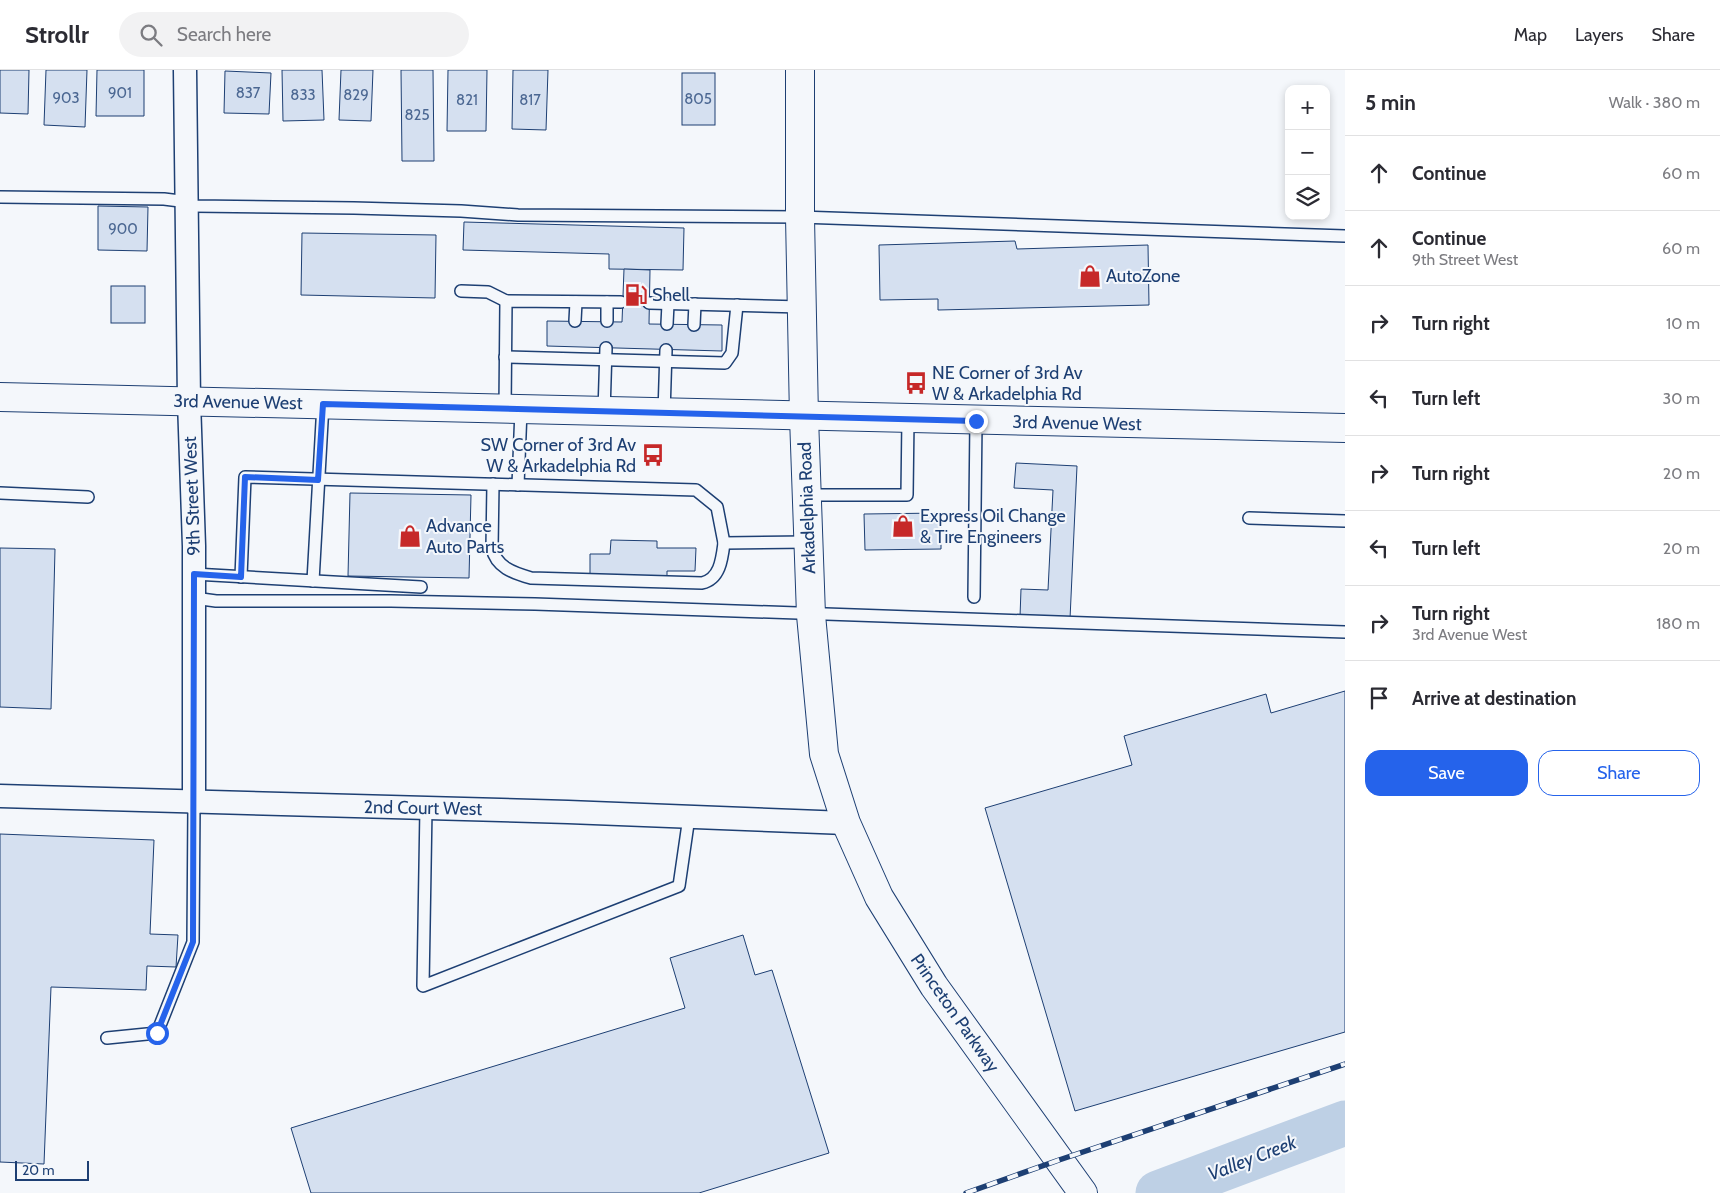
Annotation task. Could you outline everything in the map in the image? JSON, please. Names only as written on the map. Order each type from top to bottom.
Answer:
[{"type":"main road","name":"Arkadelphia Road","points":[[800,70],[800,217],[804,417],[811,615],[824,754],[846,823]]},
{"type":"main road","name":"3rd Avenue West","points":[[0,397],[976,421],[1345,428]]},
{"type":"main road","name":"Princeton Parkway","points":[[846,823],[879,897],[934,986],[1079,1188]]},
{"type":"street","name":"9th Street West","points":[[185,70],[189,401],[194,574],[194,803]]},
{"type":"street","name":"2nd Court West","points":[[0,796],[194,803],[426,808],[846,823]]},
{"type":"lane","points":[[0,197],[164,199],[180,201],[186,204],[461,211],[518,215],[800,217],[1345,236]]},
{"type":"lane","points":[[461,291],[488,292],[506,301],[621,302]]},
{"type":"lane","points":[[506,301],[505,358],[513,409],[518,485]]},
{"type":"lane","points":[[575,321],[576,302]]},
{"type":"lane","points":[[607,302],[607,321]]},
{"type":"lane","points":[[649,303],[802,307]]},
{"type":"lane","points":[[667,324],[668,304]]},
{"type":"lane","points":[[694,325],[695,304]]},
{"type":"lane","points":[[505,358],[574,353],[606,360],[635,355],[694,357],[725,363],[732,353],[737,305]]},
{"type":"lane","points":[[604,412],[606,348]]},
{"type":"lane","points":[[664,413],[666,356]]},
{"type":"lane","points":[[313,581],[323,404]]},
{"type":"lane","points":[[807,496],[907,496],[908,419]]},
{"type":"lane","points":[[974,596],[976,421]]},
{"type":"lane","points":[[241,577],[245,477],[318,480],[493,484],[696,490],[717,507],[724,543],[721,564],[715,575],[708,582],[702,583],[531,578],[515,573],[501,566],[493,556],[493,484]]},
{"type":"lane","points":[[0,494],[88,497]]},
{"type":"lane","points":[[1249,518],[1345,522]]},
{"type":"lane","points":[[724,543],[808,542]]},
{"type":"lane","points":[[194,574],[421,587]]},
{"type":"lane","points":[[194,598],[216,601],[391,601],[535,604],[1345,632]]},
{"type":"lane","points":[[107,1038],[157,1033],[193,942],[194,803]]},
{"type":"lane","points":[[426,808],[423,986],[679,886],[689,817]]},
{"type":"building","points":[[0,70],[29,70],[28,114],[0,113]]},
{"type":"building","points":[[46,70],[87,70],[85,127],[44,125]]},
{"type":"building","points":[[97,70],[144,70],[144,116],[96,116]]},
{"type":"building","points":[[282,70],[322,70],[324,120],[283,121]]},
{"type":"building","points":[[341,70],[373,70],[371,121],[339,120]]},
{"type":"building","points":[[401,70],[433,70],[434,161],[402,161]]},
{"type":"building","points":[[448,70],[487,70],[486,131],[447,131]]},
{"type":"building","points":[[513,70],[548,70],[546,130],[512,129]]},
{"type":"building","points":[[225,71],[271,73],[269,114],[224,113]]},
{"type":"building","points":[[682,73],[715,73],[715,125],[682,125]]},
{"type":"building","points":[[98,206],[148,207],[147,251],[98,250]]},
{"type":"building","points":[[464,222],[684,228],[683,270],[609,269],[609,254],[463,250]]},
{"type":"building","points":[[302,233],[436,235],[435,298],[301,295]]},
{"type":"building","points":[[1015,241],[1017,249],[1148,245],[1149,305],[938,310],[938,299],[880,300],[879,245]]},
{"type":"building","name":"Shell","points":[[624,269],[650,270],[649,324],[722,325],[722,351],[547,346],[547,321],[622,322]]},
{"type":"building","points":[[111,286],[145,286],[145,323],[111,323]]},
{"type":"building","points":[[1016,463],[1077,466],[1070,619],[1020,617],[1021,589],[1048,590],[1053,490],[1014,488]]},
{"type":"building","name":"Advance Auto Parts","points":[[350,493],[471,495],[469,578],[348,576]]},
{"type":"building","points":[[941,513],[941,549],[865,550],[864,514]]},
{"type":"building","points":[[611,540],[657,541],[657,548],[696,548],[695,571],[667,571],[667,578],[590,576],[590,554],[610,554]]},
{"type":"building","points":[[0,548],[55,549],[51,709],[0,707]]},
{"type":"building","points":[[1345,691],[1345,1032],[1075,1111],[985,808],[1132,765],[1124,736],[1266,694],[1271,713]]},
{"type":"building","points":[[0,834],[154,840],[150,934],[178,935],[176,967],[147,966],[146,990],[51,987],[44,1164],[0,1162]]},
{"type":"building","points":[[743,935],[755,975],[772,970],[829,1153],[699,1193],[311,1193],[291,1128],[685,1008],[670,958]]},
{"type":"waterway","name":"Valley Creek","points":[[1158,1193],[1345,1123]]},
{"type":"railway","points":[[966,1193],[1345,1064]]},
{"type":"place","name":"AutoZone","points":[[1090,276]]},
{"type":"place","name":"Shell","points":[[636,295]]},
{"type":"place","name":"NE Corner of 3rd Av W & Arkadelphia Rd","points":[[916,383]]},
{"type":"place","name":"SW Corner of 3rd Av W & Arkadelphia Rd","points":[[653,455]]},
{"type":"place","name":"Express Oil Change & Tire Engineers","points":[[903,526]]},
{"type":"place","name":"Advance Auto Parts","points":[[410,536]]},
{"type":"route","points":[[157,1033],[193,942],[194,574],[241,577],[245,477],[318,480],[323,404],[976,421]]}]
